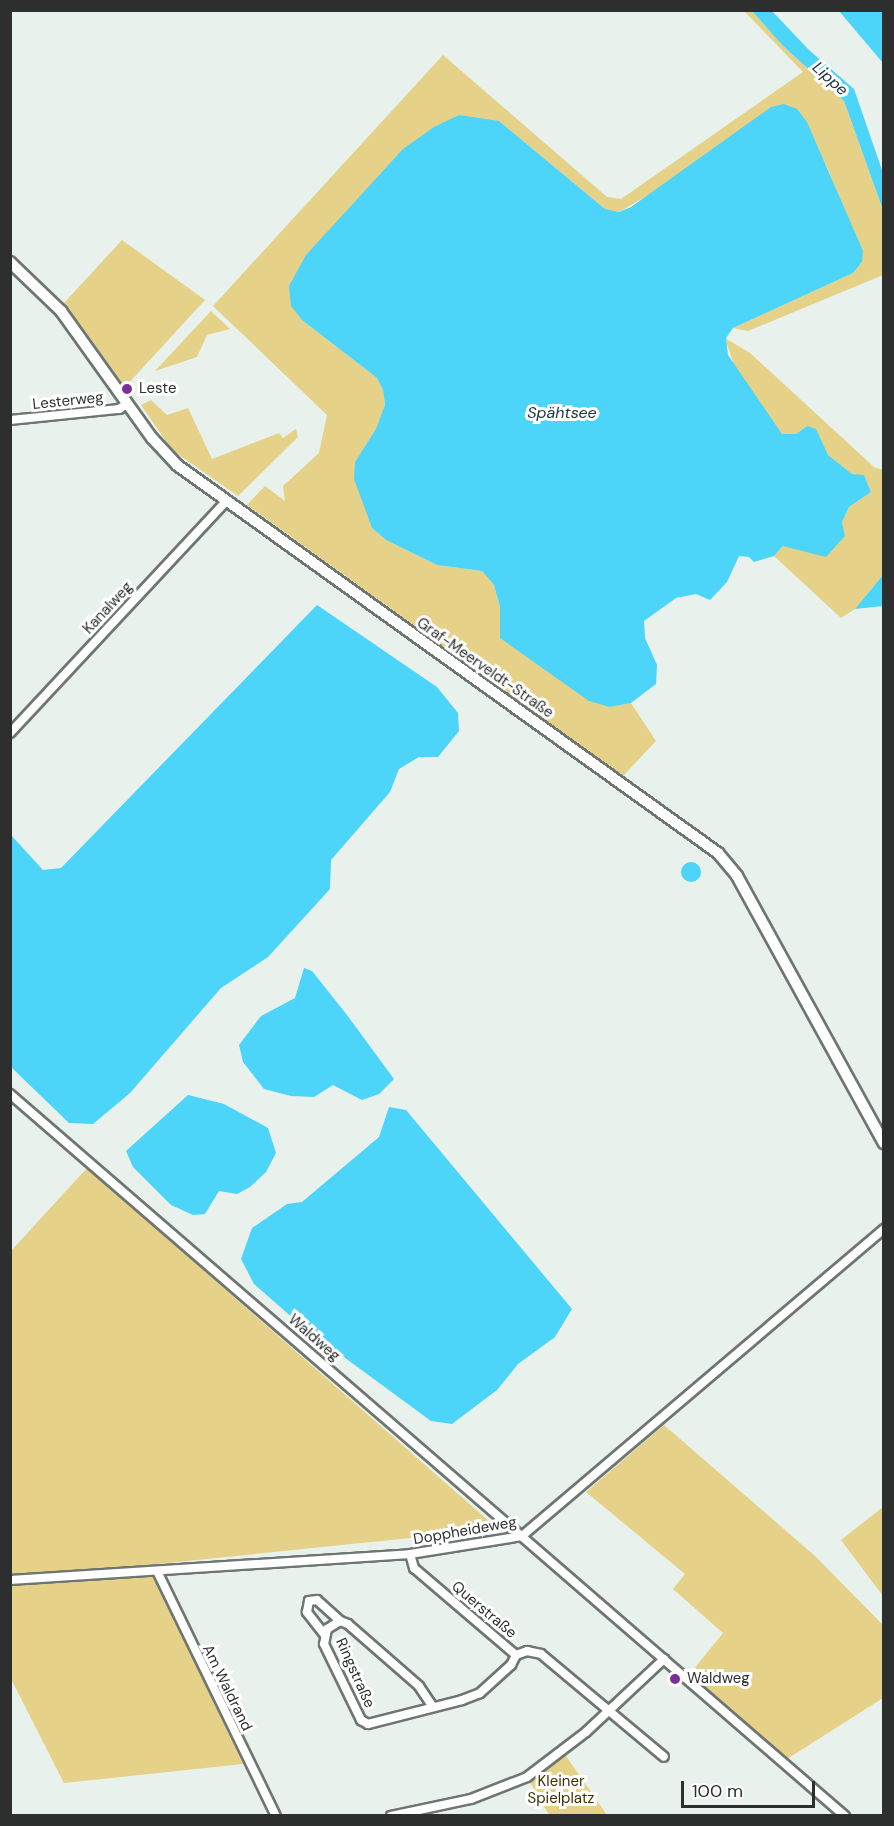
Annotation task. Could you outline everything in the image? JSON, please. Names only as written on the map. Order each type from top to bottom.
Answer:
[{"type":"main road","name":"Graf-Meerveldt-Straße","points":[[10,262],[61,311],[167,456],[226,501],[718,853],[737,876],[884,1143]]},
{"type":"street","name":"Lesterweg","points":[[10,420],[119,409],[127,404]]},
{"type":"street","name":"Kanalweg","points":[[10,733],[226,501]]},
{"type":"street","name":"Waldweg","points":[[10,1094],[845,1815]]},
{"type":"street","name":"Doppheideweg","points":[[10,1580],[410,1554],[522,1536],[884,1229]]},
{"type":"street","name":"Querstraße","points":[[410,1554],[414,1568],[516,1655],[527,1651],[541,1654],[609,1708],[664,1757]]},
{"type":"street","name":"Am Waldrand","points":[[157,1571],[276,1815]]},
{"type":"street","name":"Ringstraße","points":[[324,1634],[307,1612],[309,1602],[317,1600],[419,1686],[433,1707]]},
{"type":"street","name":"Ringstraße","points":[[340,1621],[330,1625],[324,1634],[324,1644],[361,1720],[368,1724],[480,1693],[511,1665],[516,1655]]},
{"type":"street","points":[[392,1815],[406,1814],[484,1795],[527,1776],[551,1762],[664,1659]]},
{"type":"green space","points":[[744,11],[752,11],[783,46],[844,101],[883,210],[883,275],[748,331],[733,328],[853,273],[862,262],[828,169],[797,109],[619,212],[605,209],[499,121],[302,320],[377,378],[383,390],[385,405],[376,430],[355,462],[372,528],[386,540],[437,565],[482,571],[494,585],[500,607],[500,638],[610,707],[631,703],[656,741],[623,776],[247,505],[265,486],[285,501],[283,486],[319,453],[327,415],[213,306],[443,55],[607,197],[621,199],[803,72]]},
{"type":"green space","points":[[122,240],[205,300],[125,387],[64,303]]},
{"type":"green space","points":[[211,311],[230,329],[207,335],[197,357],[155,371]]},
{"type":"green space","points":[[725,338],[750,353],[874,467],[883,470],[883,575],[855,609],[841,618],[774,556],[783,546],[842,522],[849,507],[871,492],[864,476],[852,474],[828,455],[807,426],[796,434],[782,434],[736,371]]},
{"type":"green space","points":[[151,400],[167,415],[188,408],[212,459],[279,433],[283,438],[296,429],[298,437],[238,496],[172,450],[141,405]]},
{"type":"green space","points":[[87,1168],[498,1529],[148,1565],[243,1764],[64,1783],[11,1679],[10,1252]]},
{"type":"green space","points":[[664,1425],[815,1556],[883,1625],[883,1698],[787,1759],[689,1675],[723,1633],[673,1589],[685,1574],[586,1492]]},
{"type":"green space","points":[[883,1507],[883,1596],[841,1540]]},
{"type":"green space","name":"Kleiner Spielplatz","points":[[566,1756],[607,1815],[549,1815],[527,1777]]},
{"type":"water","name":"Lippe","points":[[752,11],[772,11],[809,50],[854,89],[883,173],[883,210],[844,101],[783,46]]},
{"type":"water","points":[[839,11],[883,11],[883,63]]},
{"type":"water","name":"Spähtsee","points":[[784,104],[797,109],[807,122],[863,251],[862,262],[853,273],[733,328],[726,338],[728,355],[782,434],[796,434],[807,426],[816,429],[828,455],[852,474],[864,475],[871,492],[849,507],[842,522],[845,536],[826,557],[783,546],[774,556],[754,562],[749,557],[739,556],[727,582],[710,600],[696,594],[676,598],[644,621],[645,638],[657,665],[656,684],[631,703],[610,707],[589,701],[500,638],[500,607],[494,585],[482,571],[437,565],[386,540],[372,528],[354,479],[355,462],[376,429],[385,405],[383,390],[377,378],[302,320],[291,306],[289,286],[306,255],[403,149],[434,127],[459,115],[499,121],[605,209],[619,212],[631,207],[771,107]]},
{"type":"water","points":[[883,575],[883,606],[855,609]]},
{"type":"water","points":[[317,605],[437,687],[458,713],[459,731],[438,757],[419,757],[399,769],[390,792],[331,860],[330,889],[268,957],[221,988],[130,1093],[93,1124],[69,1123],[11,1067],[11,835],[43,870],[61,868]]},
{"type":"water","points":[[687,862],[695,862],[701,868],[701,876],[695,882],[687,882],[681,876],[681,868]]},
{"type":"water","points":[[304,968],[312,971],[394,1079],[379,1094],[362,1100],[333,1085],[314,1097],[291,1096],[264,1089],[243,1062],[239,1045],[261,1016],[295,998]]},
{"type":"water","points":[[188,1095],[224,1104],[268,1128],[276,1153],[266,1172],[250,1187],[237,1194],[219,1191],[205,1214],[193,1215],[171,1205],[133,1167],[126,1151]]},
{"type":"water","points":[[389,1107],[406,1110],[572,1309],[555,1337],[518,1364],[497,1390],[452,1424],[431,1421],[303,1327],[254,1284],[241,1259],[252,1228],[287,1204],[302,1202],[379,1137]]},
{"type":"place","name":"Leste","points":[[127,389]]},
{"type":"place","name":"Waldweg","points":[[675,1679]]}]
